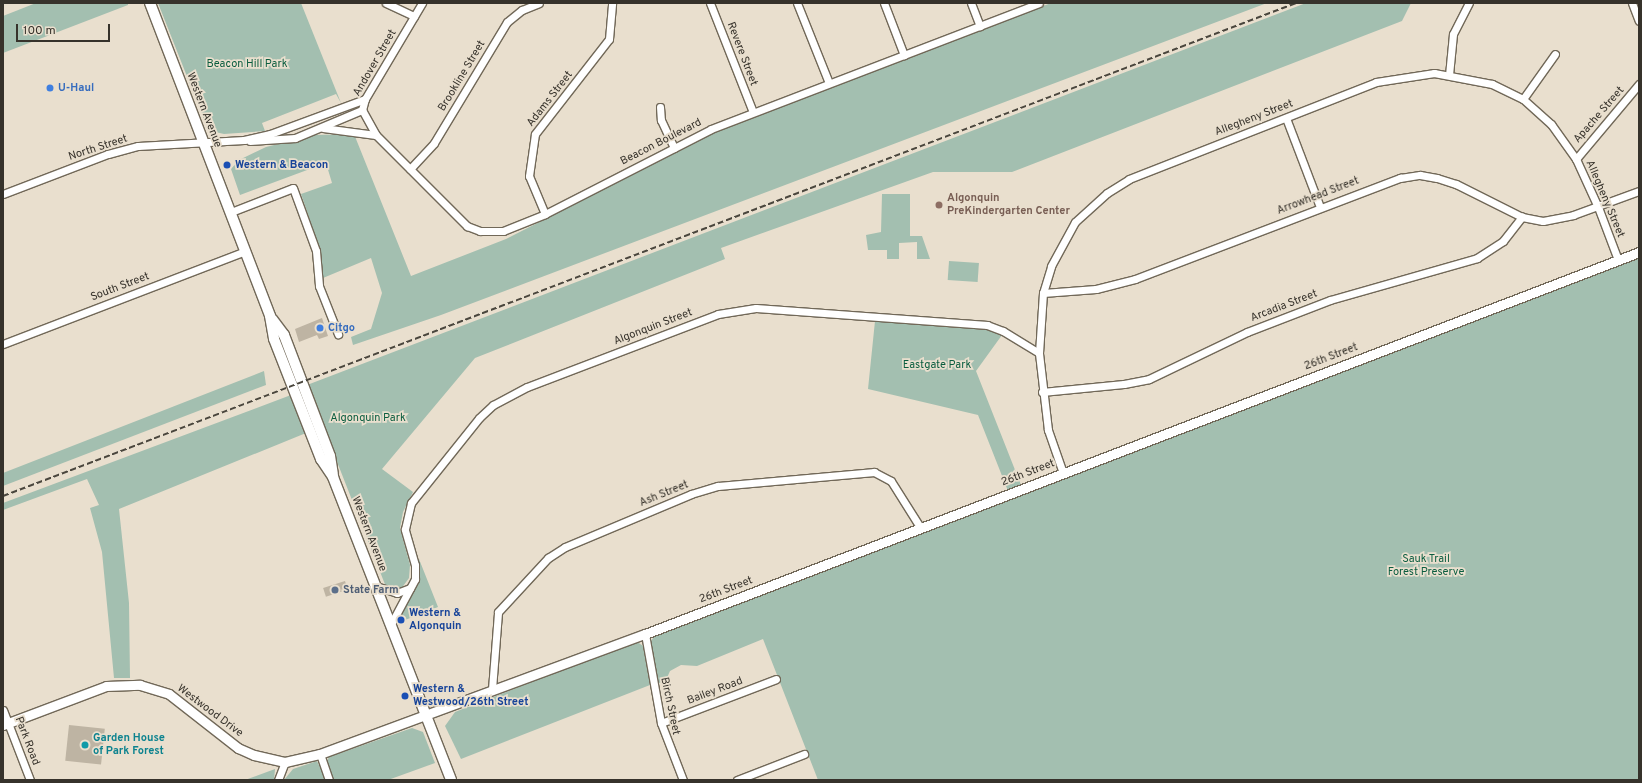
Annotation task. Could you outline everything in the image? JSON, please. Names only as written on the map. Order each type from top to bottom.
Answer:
[{"type":"main road","name":"Western Avenue","points":[[150,3],[270,316],[284,335],[330,456],[333,477],[451,780]]},
{"type":"street","points":[[386,3],[414,16]]},
{"type":"street","name":"Andover Street","points":[[376,134],[362,110],[365,99],[422,3]]},
{"type":"street","name":"Brookline Street","points":[[410,169],[434,143],[507,22],[522,10],[539,3]]},
{"type":"street","name":"Adams Street","points":[[545,214],[529,176],[535,134],[609,39],[612,3]]},
{"type":"street","name":"Revere Street","points":[[710,3],[753,112]]},
{"type":"street","points":[[797,3],[829,83]]},
{"type":"street","points":[[884,3],[904,55]]},
{"type":"street","points":[[971,3],[980,26]]},
{"type":"street","name":"Beacon Boulevard","points":[[376,134],[460,220],[480,231],[503,231],[545,214],[711,129],[1039,3]]},
{"type":"street","points":[[1449,75],[1453,34],[1459,19],[1470,3]]},
{"type":"street","points":[[1632,3],[1639,21]]},
{"type":"street","points":[[1523,99],[1556,54]]},
{"type":"street","name":"Allegheny Street","points":[[1062,473],[1048,430],[1042,392],[1039,353],[1044,293],[1051,266],[1075,222],[1107,193],[1152,169],[1394,77],[1418,74],[1449,75],[1492,84],[1523,99],[1551,124],[1576,159],[1598,207],[1618,260]]},
{"type":"street","name":"Apache Street","points":[[1576,159],[1639,84]]},
{"type":"street","points":[[244,140],[270,134],[365,99]]},
{"type":"street","points":[[660,107],[661,120],[674,148]]},
{"type":"street","points":[[204,142],[244,140],[260,142],[295,138],[323,128],[362,110]]},
{"type":"street","points":[[1286,118],[1320,207]]},
{"type":"street","points":[[323,128],[376,134]]},
{"type":"street","name":"North Street","points":[[3,194],[108,154],[138,146],[204,142]]},
{"type":"street","name":"Arrowhead Street","points":[[1044,293],[1096,290],[1135,279],[1386,181],[1420,175],[1456,184],[1522,217],[1557,219],[1598,207],[1639,191]]},
{"type":"street","points":[[231,212],[293,188],[316,251],[319,286],[338,334]]},
{"type":"street","name":"Arcadia Street","points":[[1042,392],[1124,384],[1149,379],[1247,332],[1330,300],[1478,258],[1503,241],[1522,217]]},
{"type":"street","name":"South Street","points":[[3,344],[245,251]]},
{"type":"street","name":"26th Street","points":[[425,713],[645,634],[1639,252]]},
{"type":"street","name":"Algonquin Street","points":[[391,624],[415,579],[415,565],[405,529],[412,503],[479,418],[493,405],[527,387],[718,314],[756,308],[776,308],[987,325],[1003,331],[1039,353]]},
{"type":"street","name":"Ash Street","points":[[492,689],[498,612],[548,558],[565,547],[691,494],[718,486],[874,472],[891,481],[920,528]]},
{"type":"street","points":[[376,586],[397,593],[410,588]]},
{"type":"street","name":"Birch Street","points":[[645,634],[661,723],[682,780]]},
{"type":"street","name":"Bailey Road","points":[[661,723],[776,679]]},
{"type":"street","name":"Westwood Drive","points":[[6,724],[106,686],[140,685],[169,694],[238,748],[270,760],[285,762],[320,754],[425,713]]},
{"type":"street","name":"Park Road","points":[[3,710],[6,724],[30,780]]},
{"type":"street","points":[[320,754],[329,780]]},
{"type":"street","points":[[737,780],[804,754]]},
{"type":"street","points":[[278,780],[285,762]]},
{"type":"green space","points":[[36,3],[128,3],[128,5],[3,53],[3,16]]},
{"type":"green space","name":"Beacon Hill Park","points":[[158,3],[301,3],[341,103],[336,94],[262,123],[265,131],[224,134],[211,131],[205,122]]},
{"type":"green space","points":[[1051,3],[1267,3],[441,315],[353,345],[351,337],[371,329],[382,293],[371,258],[323,278],[320,250],[301,194],[332,183],[326,163],[240,195],[231,169],[239,160],[266,147],[315,135],[354,134],[411,276],[506,239],[714,133]]},
{"type":"green space","name":"Algonquin Park","points":[[1306,3],[1411,3],[1402,21],[1012,172],[933,172],[721,248],[725,259],[475,358],[382,469],[413,492],[403,512],[400,528],[410,565],[409,578],[401,589],[386,587],[307,385]]},
{"type":"green space","points":[[882,194],[910,194],[910,236],[922,236],[930,259],[917,259],[917,242],[899,243],[899,259],[887,259],[887,250],[868,250],[866,235],[881,232]]},
{"type":"green space","name":"Sauk Trail Forest Preserve","points":[[1639,256],[1639,780],[818,780],[763,639],[697,666],[681,665],[670,671],[666,680],[657,684],[651,641],[656,634]]},
{"type":"green space","points":[[949,261],[979,263],[978,282],[948,280]]},
{"type":"green space","name":"Eastgate Park","points":[[875,321],[987,330],[1002,335],[976,371],[1021,485],[1008,491],[978,415],[868,389]]},
{"type":"green space","points":[[264,371],[266,385],[3,486],[3,473]]},
{"type":"green space","points":[[291,395],[306,433],[119,509],[129,603],[130,678],[114,678],[102,552],[90,508],[99,505],[87,479],[3,510],[3,503]]},
{"type":"green space","points":[[419,559],[438,607],[400,622],[400,614],[416,587]]},
{"type":"green space","points":[[636,641],[643,646],[650,685],[461,759],[445,726],[455,712]]},
{"type":"green space","points":[[412,728],[423,732],[435,763],[388,780],[333,780],[327,761],[329,757]]},
{"type":"green space","points":[[317,761],[326,780],[284,780],[293,769]]},
{"type":"green space","points":[[275,769],[274,780],[245,780]]},
{"type":"building","points":[[322,318],[328,336],[319,339],[317,335],[299,342],[295,329]]},
{"type":"building","name":"State Farm","points":[[345,581],[348,590],[326,597],[323,588]]},
{"type":"building","name":"Garden House of Park Forest","points":[[69,725],[105,729],[101,765],[65,761]]},
{"type":"railway","points":[[3,496],[1296,3]]},
{"type":"place","name":"U-Haul","points":[[50,88]]},
{"type":"place","name":"Western & Beacon","points":[[227,165]]},
{"type":"place","name":"Algonquin PreKindergarten Center","points":[[939,205]]},
{"type":"place","name":"Citgo","points":[[320,328]]},
{"type":"place","name":"State Farm","points":[[335,590]]},
{"type":"place","name":"Western & Algonquin","points":[[401,620]]},
{"type":"place","name":"Western & Westwood/26th Street","points":[[405,696]]},
{"type":"place","name":"Garden House of Park Forest","points":[[85,745]]}]
